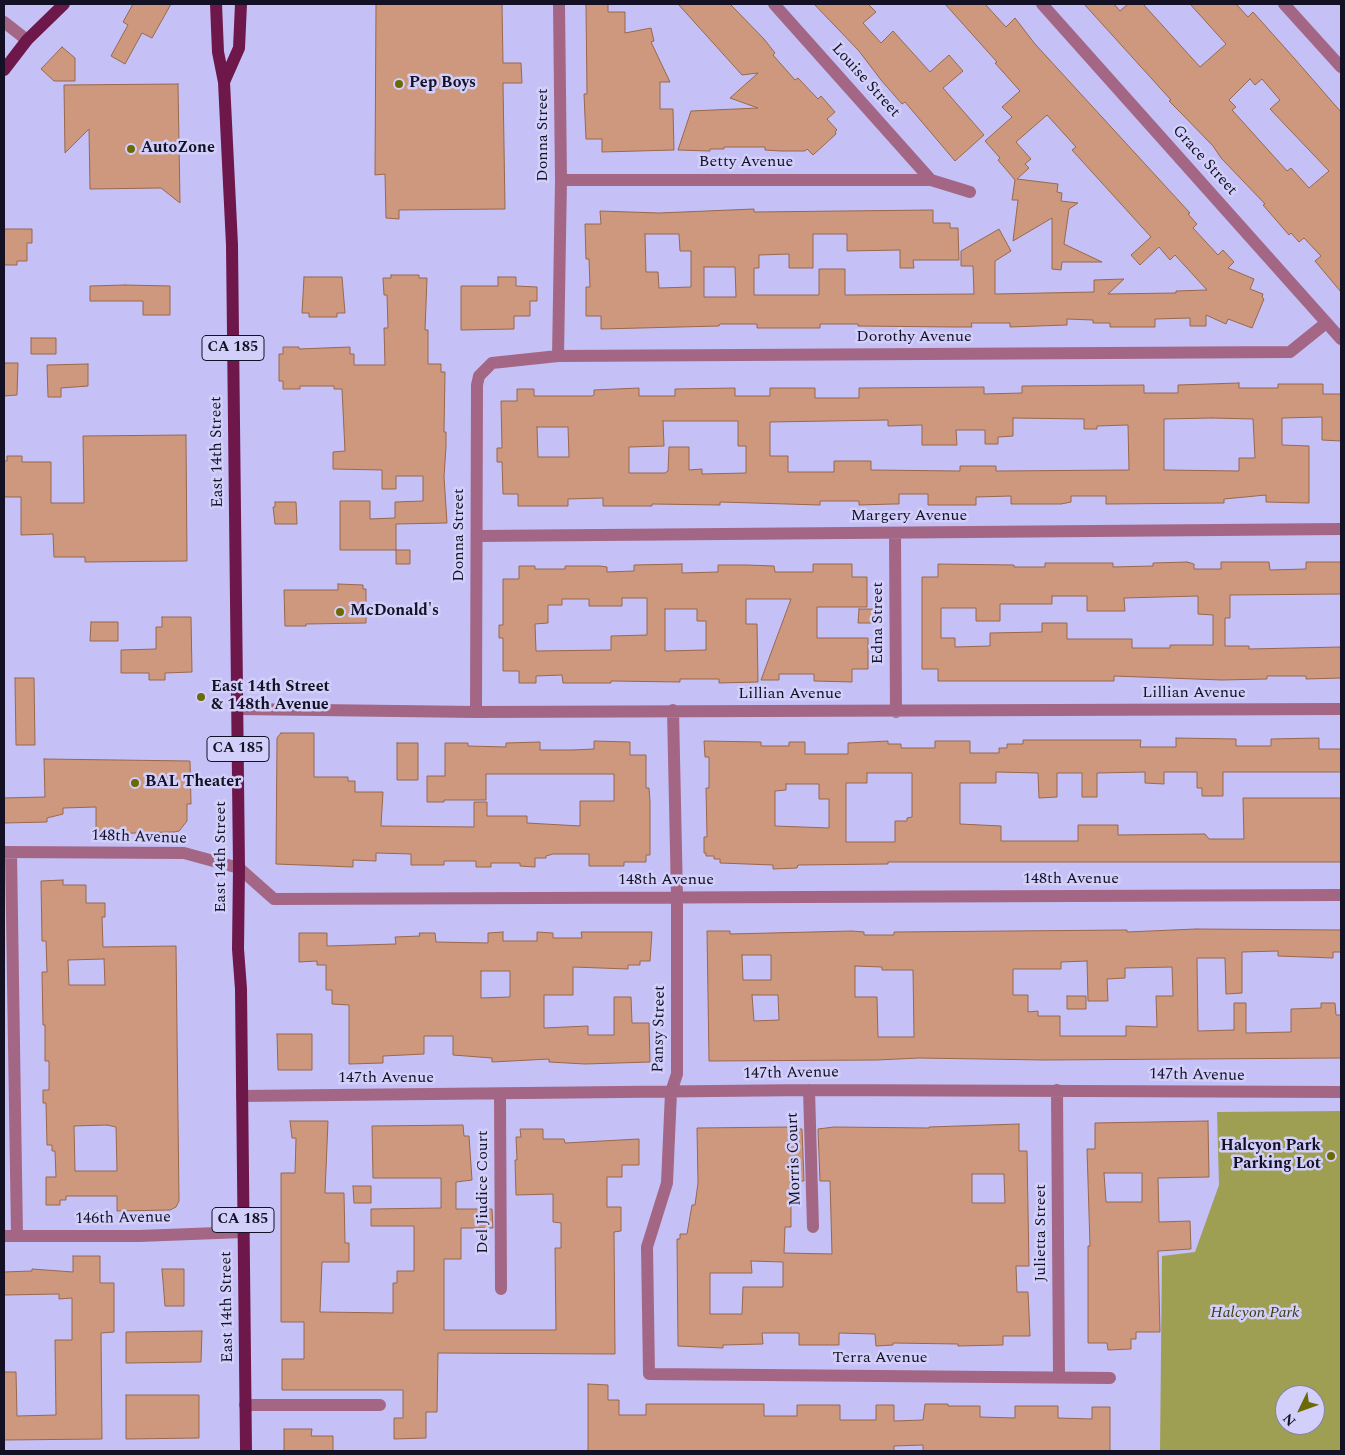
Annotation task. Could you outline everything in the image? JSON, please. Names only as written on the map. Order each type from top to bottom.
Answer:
[{"type":"main road","points":[[4,70],[27,40],[64,4]]},
{"type":"main road","name":"East 14th Street","points":[[216,4],[218,52],[224,82],[232,245],[238,709],[238,949],[242,1096],[246,1451]]},
{"type":"main road","name":"East 14th Street","points":[[224,82],[239,48],[241,4]]},
{"type":"street","name":"Donna Street","points":[[558,356],[559,4]]},
{"type":"street","name":"Louise Street","points":[[774,4],[932,180]]},
{"type":"street","name":"Grace Street","points":[[1042,4],[1341,339]]},
{"type":"street","points":[[1284,4],[1341,67]]},
{"type":"street","points":[[4,22],[27,40]]},
{"type":"street","name":"Betty Avenue","points":[[560,180],[932,180]]},
{"type":"street","points":[[932,180],[970,192]]},
{"type":"street","name":"Dorothy Avenue","points":[[492,362],[558,356],[1290,352],[1326,323]]},
{"type":"street","name":"Donna Street","points":[[476,712],[477,385],[479,376],[492,362]]},
{"type":"street","name":"Margery Avenue","points":[[477,536],[1341,529]]},
{"type":"street","name":"Edna Street","points":[[895,534],[896,712]]},
{"type":"street","name":"Lillian Avenue","points":[[238,709],[476,712],[1341,709]]},
{"type":"street","name":"Pansy Street","points":[[650,1374],[647,1247],[667,1183],[671,1092],[677,1074],[677,897],[673,710]]},
{"type":"street","points":[[7,852],[17,1236]]},
{"type":"street","name":"148th Avenue","points":[[7,852],[184,853],[239,868],[274,899],[1341,895]]},
{"type":"street","name":"147th Avenue","points":[[242,1096],[500,1095],[810,1090],[1057,1090],[1213,1094],[1341,1092]]},
{"type":"street","name":"Morris Court","points":[[810,1090],[813,1227]]},
{"type":"street","name":"Julietta Street","points":[[1057,1090],[1059,1376]]},
{"type":"street","name":"Del Jiudice Court","points":[[500,1095],[501,1289]]},
{"type":"street","name":"146th Avenue","points":[[4,1236],[139,1236],[244,1232]]},
{"type":"street","name":"Terra Avenue","points":[[650,1374],[1059,1376],[1110,1378]]},
{"type":"street","points":[[245,1405],[380,1405]]},
{"type":"green space","name":"Halcyon Park","points":[[1341,1111],[1341,1451],[1160,1451],[1162,1256],[1195,1252],[1219,1185],[1217,1112]]},
{"type":"building","points":[[133,4],[171,4],[152,38],[142,33],[125,64],[111,56],[128,25],[123,22]]},
{"type":"building","points":[[376,4],[502,4],[503,63],[521,63],[522,83],[503,83],[505,209],[399,210],[399,219],[386,218],[385,174],[375,175]]},
{"type":"building","points":[[586,4],[608,4],[608,12],[625,12],[625,33],[651,28],[654,41],[651,42],[670,82],[660,82],[660,109],[673,109],[674,150],[602,152],[602,139],[586,139],[584,94],[587,94]]},
{"type":"building","points":[[678,4],[730,4],[764,39],[775,53],[773,55],[795,80],[798,78],[818,99],[821,96],[835,112],[827,119],[837,130],[836,134],[813,155],[807,149],[805,151],[781,151],[765,150],[765,147],[724,147],[724,149],[710,149],[710,151],[678,150],[691,111],[758,108],[730,98],[758,73],[742,75]]},
{"type":"building","points":[[814,4],[868,4],[876,12],[863,23],[881,43],[893,31],[930,72],[949,55],[963,71],[943,88],[984,135],[955,161],[905,102],[902,104],[859,51]]},
{"type":"building","points":[[945,4],[985,4],[1006,27],[1015,18],[1035,44],[1190,213],[1188,214],[1197,224],[1193,228],[1218,255],[1223,250],[1234,262],[1228,268],[1254,279],[1250,289],[1263,294],[1262,297],[1264,299],[1252,328],[1228,319],[1226,324],[1206,315],[1206,326],[1190,326],[1190,318],[1155,319],[1155,327],[1110,327],[1110,323],[1093,323],[1093,320],[1067,319],[1067,325],[1010,327],[1010,323],[971,323],[972,327],[820,324],[820,328],[757,328],[757,324],[720,324],[719,326],[601,329],[601,316],[586,316],[586,287],[590,287],[589,259],[586,259],[585,224],[601,224],[600,211],[659,213],[754,209],[754,212],[933,210],[933,223],[950,223],[950,228],[958,228],[959,260],[913,260],[914,268],[900,268],[900,250],[847,251],[847,234],[813,234],[813,268],[789,268],[789,254],[759,255],[759,268],[754,268],[754,295],[819,295],[819,269],[845,269],[845,295],[974,294],[973,266],[961,266],[961,251],[999,229],[1011,251],[995,261],[995,294],[1094,292],[1094,280],[1124,279],[1108,294],[1176,293],[1176,291],[1207,290],[1175,255],[1170,260],[1159,247],[1140,265],[1131,255],[1151,237],[1072,150],[1076,147],[1047,115],[1016,142],[1031,159],[1025,164],[1029,168],[1017,179],[1058,184],[1057,192],[1062,193],[1061,201],[1078,203],[1069,209],[1064,244],[1102,262],[1062,262],[1061,270],[1052,269],[1052,218],[1013,241],[1018,200],[1012,200],[1015,180],[998,160],[1000,158],[985,141],[1012,117],[1002,107],[1020,91],[995,63],[997,62]],"holes":[[[645,234],[679,234],[680,251],[691,251],[691,287],[659,288],[658,272],[646,272]],[[704,267],[735,267],[736,297],[704,297]]]},
{"type":"building","points":[[1084,4],[1114,4],[1120,11],[1128,4],[1143,4],[1200,67],[1226,44],[1190,4],[1236,4],[1248,17],[1253,12],[1341,112],[1341,292],[1315,261],[1321,256],[1304,238],[1299,242],[1291,233],[1289,235],[1263,205],[1265,204],[1221,158],[1213,146],[1169,101],[1171,100]],"holes":[[[1250,79],[1255,85],[1262,79],[1280,100],[1270,109],[1329,171],[1309,188],[1291,168],[1287,171],[1232,110],[1236,107],[1229,100]]]},
{"type":"building","points":[[62,47],[75,58],[75,81],[54,81],[41,69]]},
{"type":"building","points":[[178,84],[180,203],[161,188],[90,189],[89,129],[65,153],[64,85]]},
{"type":"building","points":[[4,229],[32,229],[32,243],[27,243],[27,261],[17,261],[17,265],[4,265]]},
{"type":"building","points":[[391,275],[419,275],[419,278],[427,278],[425,330],[428,330],[428,364],[441,364],[441,372],[445,372],[444,432],[446,432],[446,446],[444,477],[447,523],[396,524],[396,550],[340,550],[340,501],[370,501],[370,519],[395,518],[395,502],[423,501],[423,476],[396,476],[396,489],[382,489],[382,470],[333,469],[333,452],[345,451],[342,389],[334,389],[334,386],[300,386],[300,389],[283,389],[283,381],[279,381],[279,354],[283,354],[283,347],[299,347],[299,349],[350,347],[350,354],[354,354],[354,365],[385,365],[384,328],[388,328],[387,295],[384,295],[383,278],[391,278]]},
{"type":"building","points":[[304,277],[342,277],[345,313],[337,313],[337,317],[309,317],[309,313],[302,313]]},
{"type":"building","points":[[498,277],[516,277],[516,286],[537,287],[537,301],[530,301],[530,316],[514,316],[514,329],[461,330],[461,286],[498,286]]},
{"type":"building","points":[[90,286],[170,286],[170,315],[143,315],[143,301],[90,301]]},
{"type":"building","points":[[31,338],[56,338],[56,354],[31,354]]},
{"type":"building","points":[[4,363],[18,363],[17,395],[4,396]]},
{"type":"building","points":[[88,364],[88,386],[61,388],[61,397],[48,397],[47,365]]},
{"type":"building","points":[[1239,383],[1239,388],[1278,388],[1278,384],[1323,384],[1323,394],[1341,394],[1341,441],[1322,440],[1322,417],[1282,418],[1282,445],[1309,446],[1309,503],[1266,502],[1266,495],[1224,499],[1224,503],[1106,504],[1106,496],[1071,496],[1071,502],[1061,504],[1011,504],[1011,496],[976,497],[976,505],[928,505],[928,494],[899,494],[899,504],[859,505],[859,501],[820,501],[820,505],[720,502],[720,505],[652,504],[652,506],[603,506],[603,498],[568,499],[568,506],[518,506],[518,494],[503,494],[502,462],[497,462],[497,448],[502,448],[501,401],[517,401],[517,389],[534,389],[534,396],[592,396],[594,395],[594,390],[639,388],[639,396],[675,396],[675,389],[735,388],[735,396],[770,396],[770,388],[815,388],[815,398],[859,398],[859,388],[984,387],[984,394],[1022,393],[1022,386],[1144,385],[1144,393],[1178,393],[1178,385]],"holes":[[[1013,418],[1084,419],[1084,429],[1097,429],[1097,426],[1128,425],[1129,470],[996,471],[996,466],[960,466],[960,471],[871,470],[871,461],[834,461],[834,472],[788,472],[788,456],[770,456],[770,422],[888,420],[888,426],[922,425],[922,445],[957,445],[956,430],[985,430],[985,444],[998,444],[998,437],[1013,436]],[[1164,419],[1253,419],[1255,458],[1239,458],[1239,471],[1164,470]],[[663,421],[738,421],[738,446],[746,446],[746,473],[702,474],[702,469],[689,470],[689,447],[669,447],[668,471],[665,473],[629,473],[629,447],[664,446]],[[537,427],[568,427],[569,457],[538,457]]]},
{"type":"building","points":[[186,435],[187,561],[85,562],[85,557],[54,557],[53,534],[21,535],[21,497],[4,497],[4,461],[7,461],[7,456],[22,456],[22,462],[51,462],[51,503],[84,503],[83,436]]},
{"type":"building","points":[[275,502],[296,502],[297,524],[275,524],[273,507],[275,507]]},
{"type":"building","points":[[396,550],[410,550],[410,564],[396,564]]},
{"type":"building","points":[[1187,562],[1194,564],[1194,569],[1221,569],[1221,562],[1269,562],[1270,570],[1306,569],[1306,562],[1341,562],[1341,594],[1230,595],[1230,618],[1225,618],[1225,646],[1249,646],[1249,649],[1341,647],[1341,678],[1306,679],[1306,676],[1267,676],[1267,679],[1222,680],[1114,676],[1114,681],[938,681],[938,669],[922,669],[922,577],[938,577],[938,564],[1045,567],[1045,563],[1113,563],[1113,567],[1153,566],[1153,563]],"holes":[[[1052,596],[1087,596],[1087,611],[1125,611],[1124,598],[1198,596],[1198,614],[1213,615],[1213,645],[1170,645],[1170,648],[1132,648],[1132,639],[1067,639],[1067,623],[1042,623],[1042,632],[990,633],[990,646],[955,647],[955,638],[941,638],[941,608],[976,608],[976,621],[1000,621],[1000,604],[1052,604]]]},
{"type":"building","points":[[682,564],[682,573],[718,572],[718,565],[774,566],[775,572],[813,572],[813,564],[852,564],[852,577],[867,577],[867,607],[817,607],[817,638],[868,638],[868,669],[852,669],[852,682],[814,681],[814,674],[779,674],[779,680],[761,680],[791,599],[746,599],[746,624],[757,624],[758,682],[719,683],[719,679],[680,679],[680,682],[611,681],[611,683],[563,683],[562,675],[536,676],[536,683],[519,683],[519,671],[503,671],[503,638],[499,638],[499,625],[503,625],[503,579],[519,579],[519,566],[535,566],[535,569],[565,569],[565,566],[600,566],[607,567],[607,572],[634,571],[634,565]],"holes":[[[622,598],[647,598],[647,635],[611,636],[611,650],[536,651],[535,624],[548,623],[548,605],[562,605],[562,599],[589,599],[589,606],[622,606]],[[665,609],[697,609],[697,621],[706,621],[706,650],[665,651]]]},
{"type":"building","points":[[338,584],[363,585],[363,589],[366,589],[366,623],[285,626],[284,590],[338,590]]},
{"type":"building","points":[[859,609],[876,609],[876,623],[858,623]]},
{"type":"building","points":[[162,617],[191,617],[192,672],[165,673],[165,680],[149,680],[149,673],[121,673],[121,650],[156,649],[156,627],[162,627]]},
{"type":"building","points":[[91,622],[118,622],[118,641],[90,641]]},
{"type":"building","points":[[15,678],[34,678],[35,745],[16,745]]},
{"type":"building","points":[[281,733],[314,733],[314,777],[348,777],[348,781],[355,781],[355,792],[383,792],[381,826],[474,827],[474,802],[487,802],[487,816],[527,816],[527,823],[580,826],[580,801],[614,801],[614,774],[486,774],[486,800],[444,800],[444,802],[427,802],[427,776],[445,776],[445,743],[468,743],[468,746],[506,747],[506,743],[540,742],[540,750],[572,750],[594,749],[594,741],[630,742],[630,755],[646,755],[646,788],[649,788],[650,802],[650,855],[646,855],[646,862],[624,862],[624,866],[589,866],[589,854],[553,854],[546,856],[546,858],[535,858],[535,867],[520,866],[520,863],[491,863],[491,867],[476,867],[476,861],[444,861],[444,865],[411,865],[411,854],[376,853],[376,861],[353,860],[353,867],[276,864],[277,738]]},
{"type":"building","points":[[1176,738],[1236,739],[1236,746],[1271,746],[1271,739],[1319,738],[1319,749],[1341,749],[1341,772],[1223,772],[1223,796],[1202,796],[1202,788],[1197,788],[1197,772],[1164,772],[1164,784],[1145,783],[1145,772],[1097,773],[1097,797],[1082,797],[1082,773],[1057,773],[1057,797],[1039,798],[1038,773],[996,772],[996,783],[960,783],[960,824],[1001,826],[1001,841],[1078,841],[1078,825],[1118,825],[1118,835],[1205,834],[1209,839],[1244,839],[1243,798],[1341,798],[1341,862],[888,862],[888,864],[798,865],[797,868],[773,869],[773,865],[720,863],[720,859],[714,859],[714,856],[706,856],[706,853],[704,853],[704,837],[707,837],[706,788],[709,788],[709,757],[705,757],[704,741],[761,742],[761,746],[789,746],[789,742],[805,742],[805,754],[848,754],[848,743],[888,741],[888,744],[901,744],[901,748],[935,748],[935,741],[970,741],[970,753],[999,753],[999,748],[1007,748],[1007,744],[1023,744],[1023,740],[1141,740],[1140,747],[1176,747]],"holes":[[[867,773],[912,773],[912,817],[907,818],[907,821],[895,821],[895,842],[846,842],[846,783],[867,783]],[[786,784],[819,784],[819,799],[829,799],[829,828],[775,826],[775,791],[786,790]]]},
{"type":"building","points":[[397,743],[418,743],[418,780],[397,780]]},
{"type":"building","points":[[44,759],[190,761],[191,804],[187,804],[187,821],[179,831],[174,832],[96,834],[96,807],[63,808],[63,814],[47,818],[47,822],[4,823],[4,798],[45,797]]},
{"type":"building","points":[[63,880],[63,885],[86,885],[86,903],[105,903],[105,917],[102,917],[103,947],[176,946],[179,1201],[176,1207],[170,1210],[117,1211],[117,1196],[66,1196],[66,1200],[60,1200],[60,1205],[46,1205],[46,1177],[56,1177],[55,1151],[52,1151],[52,1145],[47,1145],[46,1103],[43,1103],[43,1090],[49,1090],[49,1061],[45,1061],[45,1025],[43,1025],[42,972],[47,972],[46,941],[42,941],[41,881]],"holes":[[[104,959],[105,985],[69,985],[68,960]],[[107,1125],[116,1127],[117,1171],[75,1171],[74,1126]]]},
{"type":"building","points":[[1196,929],[1341,930],[1341,952],[1333,952],[1333,958],[1278,956],[1278,951],[1242,952],[1242,993],[1226,994],[1225,958],[1197,958],[1198,1031],[1234,1030],[1234,1003],[1246,1003],[1246,1033],[1291,1032],[1291,1009],[1321,1008],[1321,1003],[1335,1003],[1336,1015],[1341,1015],[1341,1058],[1044,1060],[919,1058],[709,1061],[707,931],[730,931],[730,934],[852,931],[864,932],[864,935],[894,935],[894,932],[1127,930],[1127,932]],"holes":[[[742,955],[771,955],[771,980],[743,980]],[[1087,961],[1088,1001],[1108,1001],[1107,979],[1125,978],[1125,968],[1172,967],[1173,996],[1156,996],[1157,1027],[1126,1026],[1126,1036],[1060,1036],[1060,1016],[1038,1016],[1038,1011],[1028,1012],[1028,995],[1013,995],[1013,969],[1061,969],[1061,962]],[[855,966],[882,967],[882,970],[913,970],[914,1037],[878,1037],[877,997],[855,997]],[[752,995],[778,995],[779,1020],[754,1021]]]},
{"type":"building","points":[[503,932],[503,941],[537,941],[537,932],[553,933],[553,938],[582,938],[581,932],[652,932],[650,961],[640,961],[640,965],[628,965],[628,969],[573,967],[573,995],[544,995],[544,1028],[588,1026],[588,1035],[614,1035],[614,997],[631,997],[632,1023],[649,1023],[650,1062],[585,1064],[549,1062],[549,1059],[492,1062],[492,1058],[453,1055],[453,1036],[424,1036],[424,1054],[383,1056],[383,1063],[349,1064],[349,1005],[332,1004],[332,990],[326,990],[326,965],[317,965],[317,961],[299,962],[299,933],[327,933],[327,946],[396,944],[395,937],[420,936],[419,933],[435,933],[436,942],[488,943],[488,933]],"holes":[[[481,971],[510,971],[510,997],[481,998]]]},
{"type":"building","points":[[1067,996],[1086,996],[1086,1009],[1067,1009]]},
{"type":"building","points":[[277,1034],[312,1034],[312,1070],[278,1070]]},
{"type":"building","points":[[290,1121],[328,1121],[325,1193],[344,1193],[345,1243],[349,1243],[349,1262],[322,1262],[320,1312],[393,1313],[393,1283],[397,1283],[397,1271],[414,1271],[414,1226],[371,1226],[371,1209],[441,1208],[441,1178],[373,1178],[372,1126],[463,1125],[464,1136],[469,1136],[472,1180],[456,1182],[456,1209],[492,1209],[493,1228],[461,1228],[461,1259],[444,1259],[444,1330],[556,1330],[555,1248],[561,1248],[561,1223],[553,1222],[553,1194],[516,1195],[516,1137],[521,1137],[520,1129],[543,1129],[543,1139],[564,1139],[565,1143],[639,1139],[639,1165],[622,1165],[622,1177],[607,1177],[607,1207],[621,1207],[621,1231],[614,1232],[615,1354],[438,1353],[437,1412],[426,1412],[426,1438],[394,1439],[394,1418],[403,1418],[403,1390],[282,1390],[282,1359],[304,1359],[304,1322],[281,1322],[281,1173],[295,1173],[296,1138],[292,1138]]},
{"type":"building","points":[[1208,1121],[1209,1177],[1158,1178],[1159,1222],[1190,1221],[1191,1249],[1158,1251],[1160,1332],[1136,1332],[1136,1339],[1131,1339],[1131,1349],[1108,1350],[1107,1343],[1088,1343],[1088,1246],[1090,1246],[1087,1149],[1095,1149],[1095,1123]],"holes":[[[1104,1173],[1142,1173],[1142,1202],[1106,1202]]]},
{"type":"building","points":[[1019,1124],[1019,1151],[1027,1151],[1029,1266],[1016,1266],[1017,1292],[1028,1292],[1030,1336],[1003,1336],[1003,1345],[958,1346],[958,1344],[893,1343],[893,1345],[876,1346],[875,1334],[839,1333],[839,1345],[799,1345],[799,1333],[762,1333],[763,1344],[723,1345],[723,1348],[678,1346],[677,1239],[680,1239],[680,1234],[687,1234],[692,1205],[695,1205],[698,1183],[697,1128],[791,1127],[791,1129],[802,1129],[804,1181],[798,1181],[798,1192],[791,1192],[791,1227],[785,1227],[784,1253],[832,1254],[830,1181],[820,1181],[818,1129],[834,1127],[929,1127]],"holes":[[[972,1174],[1004,1174],[1005,1203],[972,1203]],[[751,1261],[783,1262],[783,1287],[743,1287],[742,1314],[710,1314],[710,1273],[752,1273]]]},
{"type":"building","points":[[353,1186],[371,1186],[371,1203],[354,1203]]},
{"type":"building","points":[[73,1256],[100,1256],[100,1283],[114,1283],[114,1332],[101,1333],[102,1439],[4,1440],[4,1372],[16,1372],[17,1416],[56,1415],[55,1340],[72,1340],[72,1298],[59,1299],[59,1294],[4,1295],[4,1272],[32,1271],[32,1269],[73,1272]]},
{"type":"building","points":[[162,1269],[184,1269],[184,1306],[165,1306]]},
{"type":"building","points":[[202,1331],[201,1362],[126,1363],[126,1332]]},
{"type":"building","points":[[588,1384],[608,1385],[608,1400],[619,1400],[619,1415],[646,1415],[646,1404],[764,1404],[764,1416],[797,1416],[797,1405],[840,1405],[840,1420],[876,1420],[876,1405],[894,1405],[894,1421],[923,1420],[925,1404],[948,1404],[948,1406],[980,1406],[980,1417],[1015,1418],[1015,1406],[1058,1406],[1058,1418],[1092,1419],[1092,1407],[1110,1407],[1110,1451],[923,1451],[923,1445],[894,1446],[894,1451],[588,1451]]},
{"type":"building","points":[[126,1395],[199,1395],[199,1438],[126,1439]]},
{"type":"building","points":[[284,1429],[312,1429],[311,1436],[333,1436],[333,1451],[284,1451]]},
{"type":"place","name":"Pep Boys","points":[[399,84]]},
{"type":"place","name":"AutoZone","points":[[131,149]]},
{"type":"place","name":"McDonald's","points":[[340,612]]},
{"type":"place","name":"East 14th Street & 148th Avenue","points":[[201,697]]},
{"type":"place","name":"BAL Theater","points":[[135,783]]},
{"type":"place","name":"Halcyon Park Parking Lot","points":[[1331,1156]]}]
